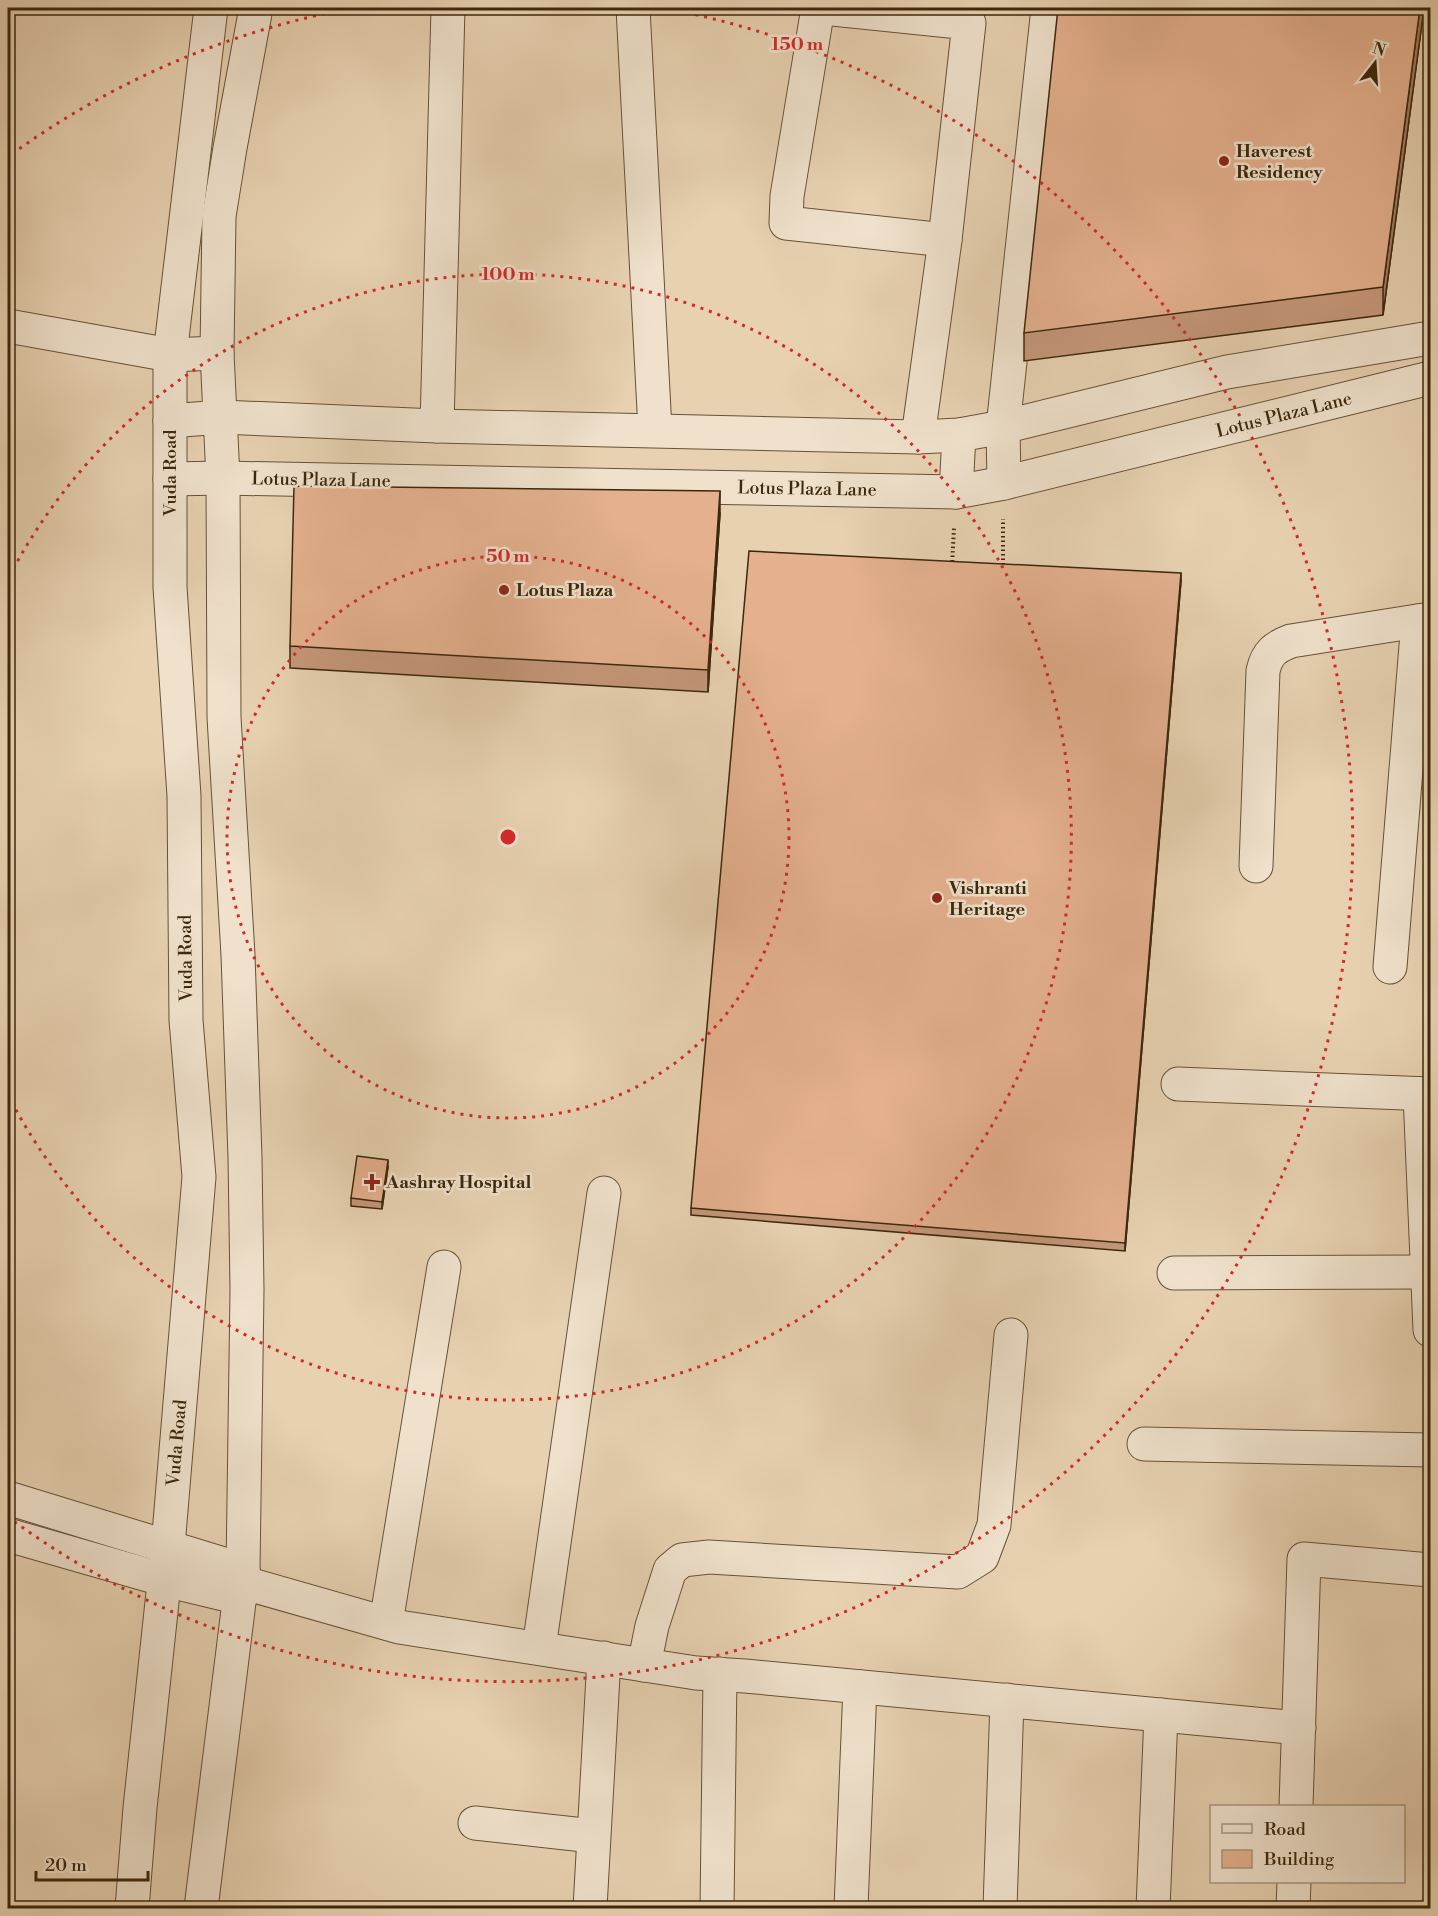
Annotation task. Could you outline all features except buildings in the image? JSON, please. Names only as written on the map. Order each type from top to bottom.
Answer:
[{"type":"street","name":"Vuda Road","points":[[132,1908],[140,1808],[165,1580],[199,1177],[186,1020],[184,796],[170,587],[170,355],[211,8]]},
{"type":"street","points":[[201,1908],[241,1583],[247,1290],[238,955],[224,717],[223,478],[217,353],[219,216],[256,8]]},
{"type":"street","points":[[437,426],[448,8]]},
{"type":"street","points":[[633,8],[655,430]]},
{"type":"street","points":[[818,8],[787,196],[786,223],[945,240]]},
{"type":"street","points":[[824,8],[969,23],[945,240],[918,437]]},
{"type":"street","points":[[1004,483],[1003,427],[1048,8]]},
{"type":"street","points":[[8,326],[170,355],[217,353]]},
{"type":"street","points":[[170,421],[221,417],[437,426],[918,437],[959,435],[1003,427],[1227,372],[1431,338]]},
{"type":"street","name":"Lotus Plaza Lane","points":[[170,479],[223,478],[956,492],[1004,483],[1431,378]]},
{"type":"street","points":[[956,492],[959,435]]},
{"type":"street","points":[[1256,866],[1263,671],[1266,658],[1276,646],[1292,641],[1424,620],[1390,967]]},
{"type":"street","points":[[1178,1084],[1425,1094],[1431,1330]]},
{"type":"street","points":[[539,1648],[604,1193]]},
{"type":"street","points":[[386,1623],[444,1267]]},
{"type":"street","points":[[1174,1273],[1428,1272]]},
{"type":"street","points":[[644,1665],[652,1626],[670,1570],[682,1560],[709,1557],[958,1572],[982,1557],[994,1525],[1011,1335]]},
{"type":"street","points":[[1144,1444],[1431,1450]]},
{"type":"street","points":[[8,1498],[168,1546],[241,1583],[399,1627],[696,1673],[1299,1728]]},
{"type":"street","points":[[8,1535],[165,1580],[241,1583]]},
{"type":"street","points":[[1296,1805],[1304,1559],[1431,1570]]},
{"type":"street","points":[[590,1908],[604,1658]]},
{"type":"street","points":[[717,1908],[720,1674]]},
{"type":"street","points":[[851,1908],[860,1687]]},
{"type":"street","points":[[1000,1908],[1007,1700]]},
{"type":"street","points":[[1153,1908],[1161,1715]]},
{"type":"street","points":[[475,1823],[593,1836]]},
{"type":"street","points":[[1293,1908],[1294,1883]]},
{"type":"path","points":[[1003,575],[1004,483]]},
{"type":"path","points":[[951,576],[956,492]]},
{"type":"place","name":"Haverest Residency","points":[[1224,161]]},
{"type":"place","name":"Lotus Plaza","points":[[504,590]]},
{"type":"place","name":"Vishranti Heritage","points":[[937,898]]},
{"type":"place","name":"Aashray Hospital","points":[[372,1182]]}]
